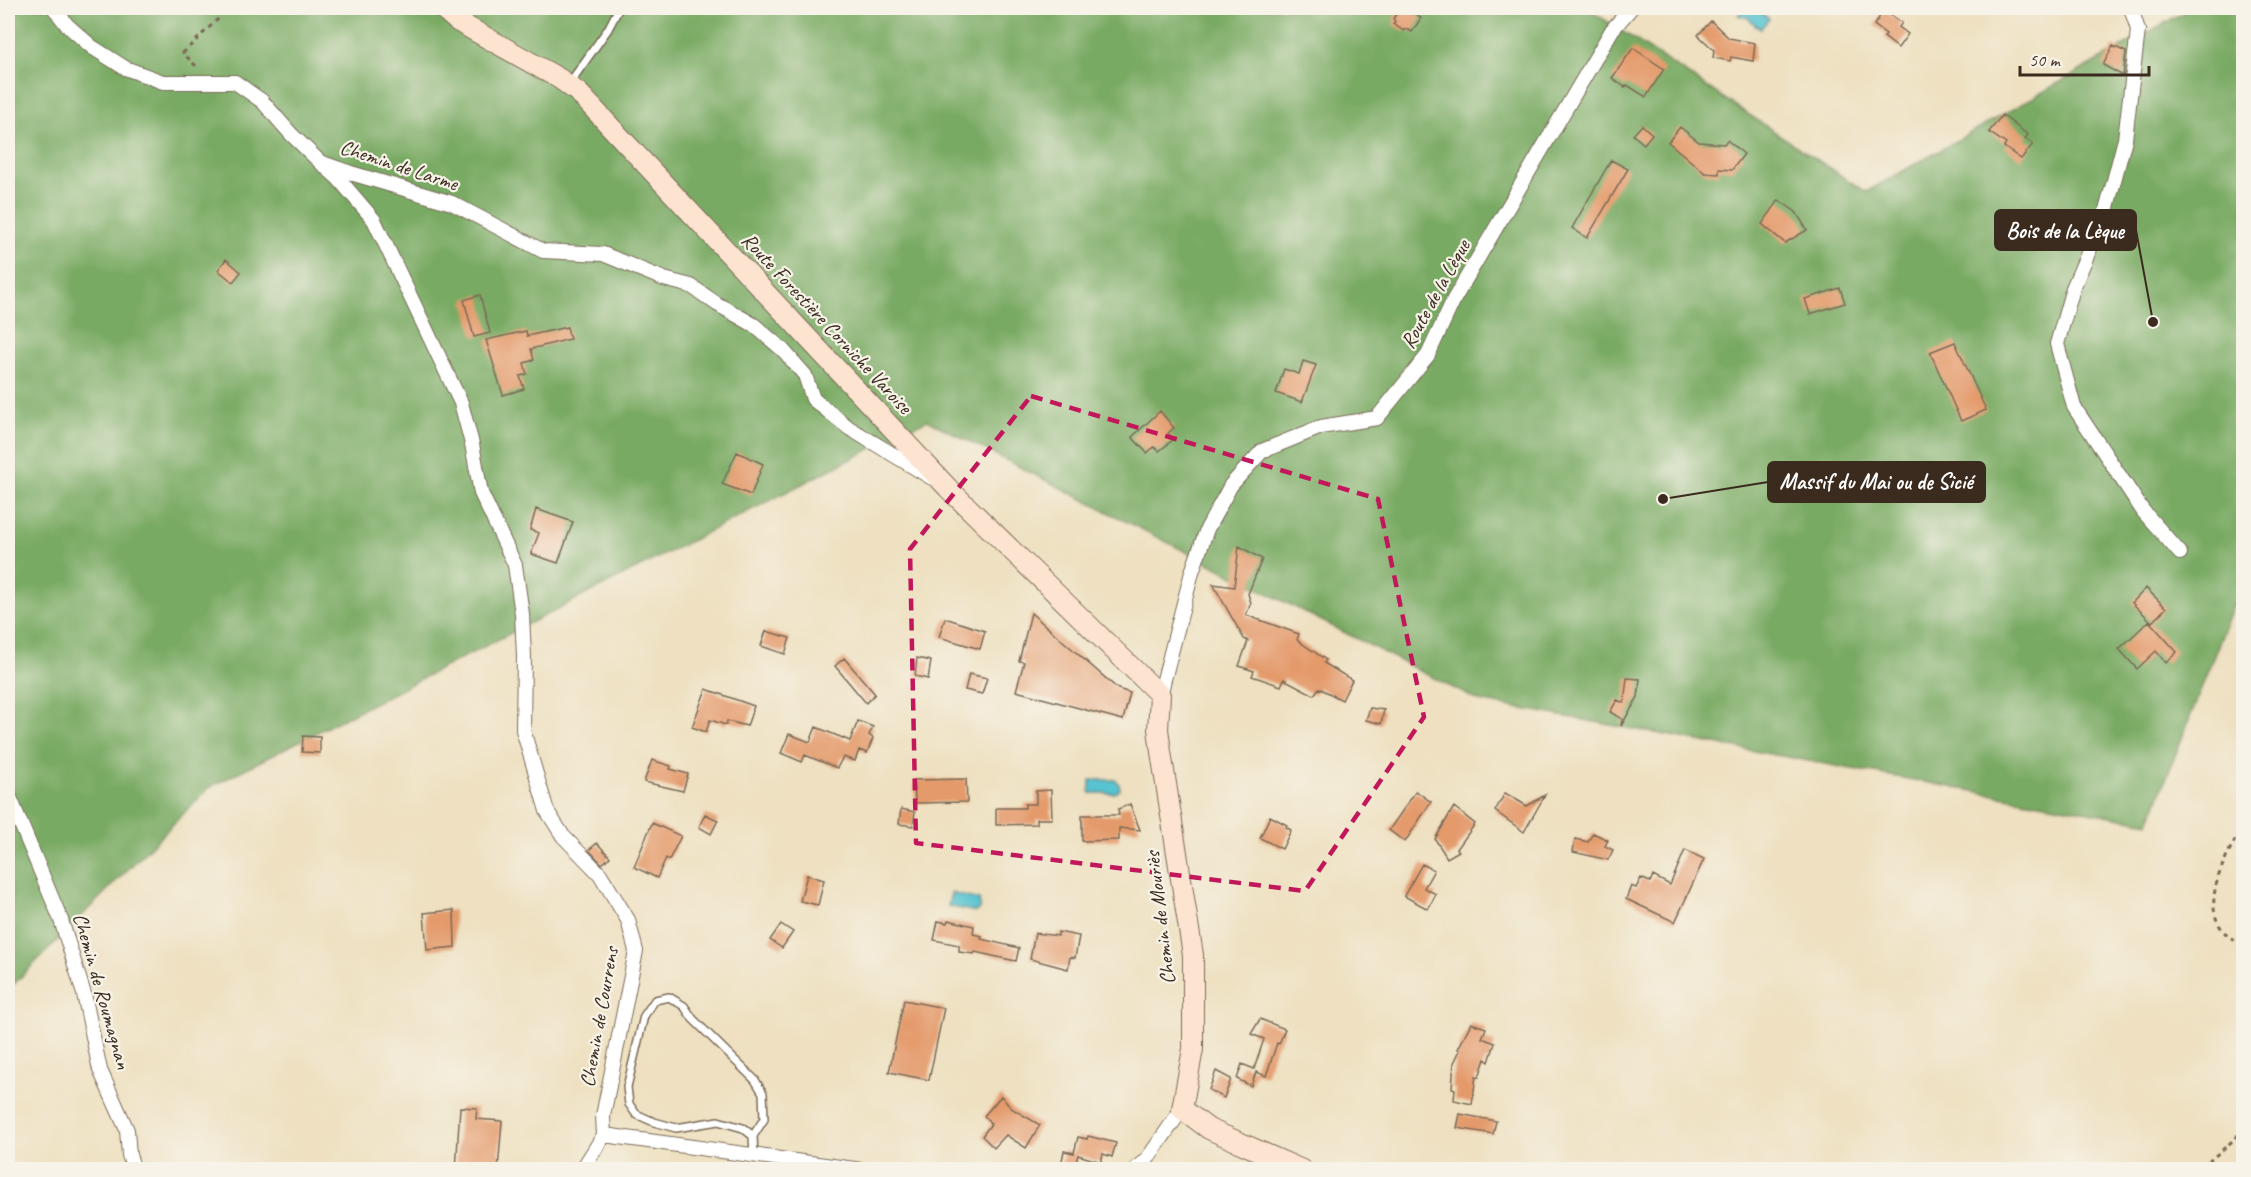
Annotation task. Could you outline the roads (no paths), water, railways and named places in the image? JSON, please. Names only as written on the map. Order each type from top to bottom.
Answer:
[{"type":"street","name":"Chemin de Larme","points":[[54,8],[67,26],[92,47],[125,68],[163,82],[235,82],[262,101],[320,162],[453,203],[543,251],[603,254],[664,279],[691,286],[754,325],[783,350],[805,375],[813,399],[849,428],[948,488]]},
{"type":"street","name":"Route Forestière Corniche Varoise","points":[[442,8],[457,21],[569,84],[579,93],[948,488],[1160,695]]},
{"type":"street","name":"Route de la Lèque","points":[[1160,695],[1192,572],[1203,540],[1231,485],[1262,451],[1321,427],[1377,418],[1428,355],[1454,300],[1612,30],[1631,8]]},
{"type":"street","points":[[2132,8],[2138,30],[2125,139],[2106,211],[2073,288],[2057,344],[2074,407],[2144,511],[2180,553]]},
{"type":"street","name":"Chemin de Courrens","points":[[320,162],[374,220],[461,403],[472,444],[481,493],[515,565],[522,614],[523,730],[547,811],[563,836],[600,874],[628,920],[636,951],[603,1116],[604,1135],[582,1170]]},
{"type":"street","name":"Chemin de Mouriès","points":[[1160,695],[1158,729],[1192,955],[1193,1049],[1182,1108]]},
{"type":"street","name":"Chemin de Roumagnan","points":[[8,793],[61,920],[84,994],[100,1070],[127,1130],[129,1155],[134,1170]]},
{"type":"street","points":[[1134,1170],[1148,1158],[1182,1108],[1209,1130],[1302,1170]]},
{"type":"street","points":[[604,1135],[862,1170]]},
{"type":"lane","points":[[569,84],[608,29],[619,8]]},
{"type":"lane","points":[[753,1136],[743,1128],[718,1121],[676,1128],[636,1114],[629,1104],[627,1087],[644,1016],[655,1000],[669,996],[684,1006],[693,1019],[755,1080],[763,1093],[765,1103],[764,1119],[753,1136],[754,1155]]},
{"type":"water","points":[[1745,8],[1756,8],[1769,19],[1760,29],[1747,17],[1738,15]]},
{"type":"water","points":[[1090,780],[1115,780],[1120,789],[1115,793],[1090,793]]},
{"type":"water","points":[[951,893],[979,900],[980,907],[976,912],[948,906]]},
{"type":"place","name":"Bois de la Lèque","points":[[2153,322]]},
{"type":"place","name":"Massif du Mai ou de Sicié","points":[[1663,499]]}]
